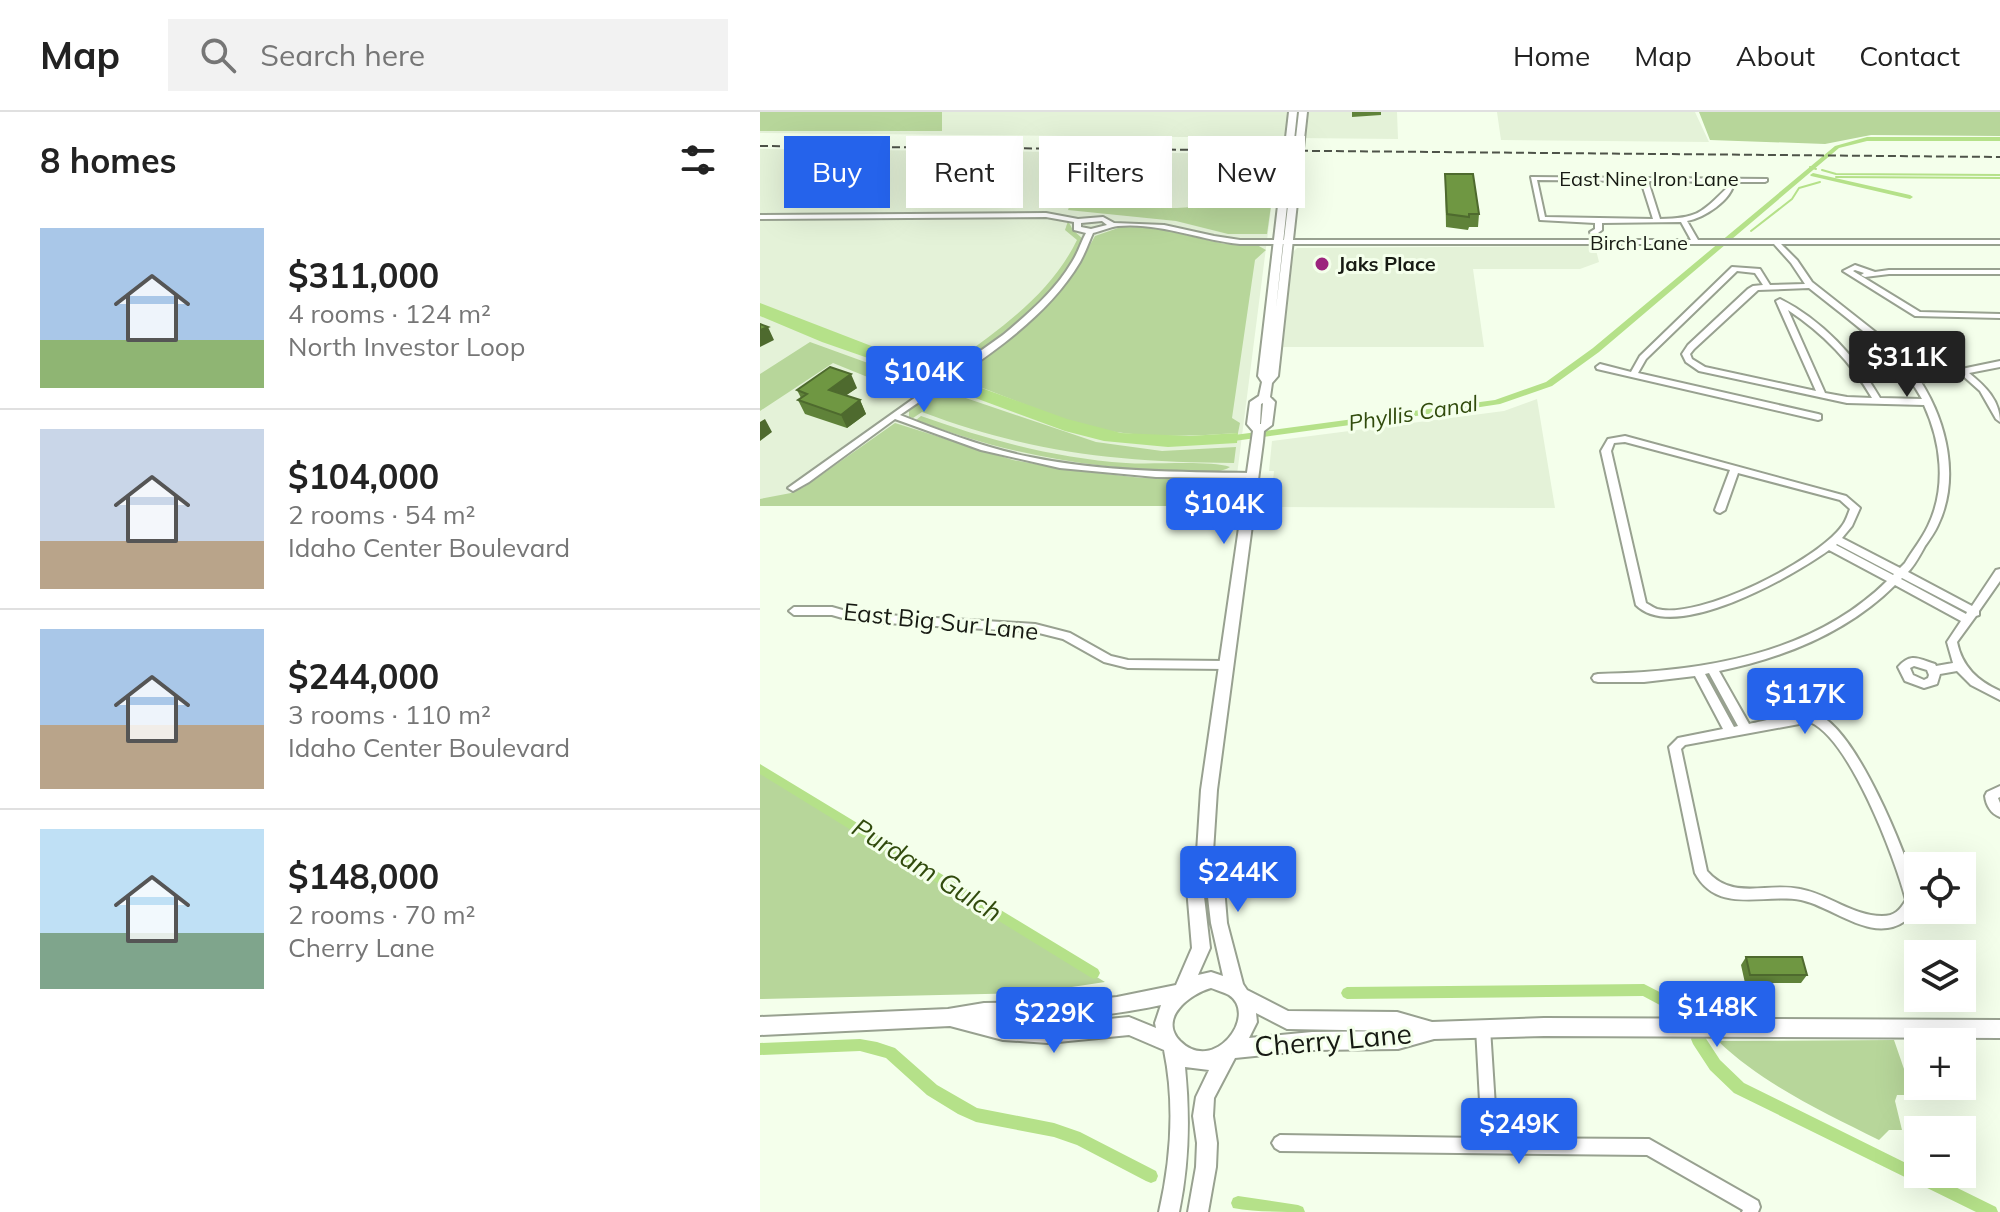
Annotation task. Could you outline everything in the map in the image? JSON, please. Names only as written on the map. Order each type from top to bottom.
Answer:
[{"type":"main road","points":[[1169,1212],[1179,1174],[1182,1135],[1173,1047],[1165,1025],[1167,1011],[1182,991],[1201,948],[1195,888],[1205,852],[1226,665],[1258,435],[1266,425],[1269,402],[1264,398],[1267,382],[1273,376],[1293,112]]},
{"type":"main road","points":[[1284,243],[1303,112]]},
{"type":"main road","points":[[1198,1212],[1206,1167],[1205,1097],[1229,1051],[1245,1033],[1248,1020],[1219,923],[1216,887],[1205,852]]},
{"type":"main road","points":[[760,1026],[948,1018],[984,1012],[1081,1010],[1182,991],[1211,980],[1239,992]]},
{"type":"main road","name":"Cherry Lane","points":[[1239,992],[1287,1020],[1397,1021],[1434,1030]]},
{"type":"main road","points":[[948,1018],[1003,1031],[1048,1034],[1129,1026],[1173,1047],[1185,1057],[1199,1061],[1214,1059],[1229,1051]]},
{"type":"main road","name":"Cherry Lane","points":[[1229,1051],[1312,1041],[1398,1040],[1434,1030],[1483,1028],[2000,1029]]},
{"type":"street","name":"East Nine Iron Lane","points":[[1599,220],[1542,219],[1533,178],[1765,180]]},
{"type":"street","points":[[1644,179],[1657,220]]},
{"type":"street","points":[[1602,243],[1594,232],[1598,230],[1599,220],[1683,220],[1697,217],[1730,189],[1731,180]]},
{"type":"street","points":[[760,217],[1046,215],[1078,221],[1103,219],[1113,225],[1103,231],[1090,232],[1077,228],[1078,221]]},
{"type":"street","points":[[1683,220],[1687,230],[1683,231],[1692,242]]},
{"type":"street","name":"Birch Lane","points":[[1113,225],[1170,227],[1217,241],[1284,243],[2000,242]]},
{"type":"street","points":[[793,488],[1025,320],[1059,287],[1082,253],[1090,232]]},
{"type":"street","points":[[1598,678],[1623,679],[1698,670],[1754,658],[1803,641],[1844,621],[1899,578],[1923,549],[1937,515],[1945,485],[1943,446],[1928,402],[1909,372],[1871,331],[1812,286],[1776,242]]},
{"type":"street","points":[[1790,242],[1796,255],[1792,258]]},
{"type":"street","points":[[2000,272],[1872,273],[1859,267],[1847,270],[1918,314],[2000,316]]},
{"type":"street","points":[[1633,375],[1645,356],[1735,269],[1757,271],[1781,302],[1822,395]]},
{"type":"street","points":[[1864,279],[1872,273]]},
{"type":"street","points":[[1812,286],[1751,291],[1686,354],[1692,365],[1847,400],[1928,402]]},
{"type":"street","points":[[1781,302],[1823,330],[1847,355],[1877,400]]},
{"type":"street","points":[[1915,381],[2000,364]]},
{"type":"street","points":[[1600,367],[1818,417]]},
{"type":"street","points":[[1962,371],[1984,390],[2000,417]]},
{"type":"street","points":[[1909,372],[1946,375]]},
{"type":"street","points":[[1778,408],[1787,387]]},
{"type":"street","points":[[894,416],[961,441],[1039,462],[1143,474],[1252,476]]},
{"type":"street","points":[[1625,439],[1848,500],[1855,508],[1854,515],[1833,543],[1768,584],[1710,605],[1658,613],[1641,605],[1607,446],[1611,441],[1625,439]]},
{"type":"street","points":[[1720,510],[1735,469]]},
{"type":"street","points":[[1833,543],[1972,616]]},
{"type":"street","points":[[2000,573],[1952,642],[1960,666],[1983,688],[2000,696]]},
{"type":"street","name":"East Big Sur Lane","points":[[794,611],[832,611],[853,617],[1035,628],[1066,636],[1108,659],[1128,664],[1226,665]]},
{"type":"street","points":[[1934,671],[1960,666]]},
{"type":"street","points":[[1711,667],[1746,729]]},
{"type":"street","points":[[1698,670],[1731,732]]},
{"type":"street","points":[[1803,718],[1816,719],[1840,741],[1879,812],[1910,884],[1913,901],[1902,917],[1891,922],[1866,921],[1804,895],[1729,894],[1707,883],[1701,873],[1675,747],[1682,741],[1746,729],[1803,718]]},
{"type":"street","points":[[2000,791],[1991,796],[2000,812]]},
{"type":"street","points":[[1483,1028],[1490,1146]]},
{"type":"street","points":[[1280,1143],[1649,1147],[1751,1209]]},
{"type":"shaded area","points":[[760,112],[1397,112],[1398,139],[1305,136],[760,133]]},
{"type":"shaded area","points":[[760,112],[942,112],[942,131],[760,131]]},
{"type":"shaded area","points":[[1497,112],[1695,112],[1709,142],[1501,140]]},
{"type":"shaded area","points":[[1699,112],[2000,112],[2000,136],[1871,135],[1825,144],[1710,140]]},
{"type":"shaded area","points":[[760,149],[784,149],[784,208],[890,208],[890,150],[906,150],[906,208],[1023,208],[1023,152],[1039,152],[1039,208],[1172,208],[1172,153],[1188,153],[1188,208],[1271,208],[1233,506],[760,506]]},
{"type":"shaded area","points":[[1271,208],[1267,234],[1228,234],[1176,221],[1068,210]]},
{"type":"shaded area","points":[[1068,221],[1084,240],[1060,280],[1028,313],[953,370],[957,360],[1009,321],[1054,276],[1077,240],[1065,230]]},
{"type":"shaded area","points":[[1121,227],[1155,228],[1225,244],[1257,245],[1266,250],[1255,260],[1232,418],[1240,423],[1238,433],[1166,436],[1095,428],[954,378],[1015,331],[1050,299],[1081,260],[1095,236]]},
{"type":"shaded area","points":[[1595,246],[1599,262],[1580,269],[1473,269],[1484,347],[1283,347],[1293,252],[1297,248]]},
{"type":"shaded area","points":[[760,303],[944,374],[934,381],[822,342],[760,316]]},
{"type":"shaded area","points":[[810,342],[901,375],[925,387],[907,393],[833,363],[760,411],[760,374]]},
{"type":"shaded area","points":[[954,378],[1067,419],[1121,433],[1189,436],[1238,433],[1237,443],[1168,447],[1104,441],[1065,431],[943,386]]},
{"type":"shaded area","points":[[934,391],[951,393],[1096,442],[1162,451],[1236,447],[1234,463],[1152,460],[1076,452],[1001,437],[922,412],[909,417],[909,411]]},
{"type":"shaded area","points":[[1537,399],[1555,508],[1270,507],[1274,471],[1269,471],[1272,441],[1504,411]]},
{"type":"shaded area","points":[[921,416],[971,433],[1073,457],[1126,463],[1230,467],[1210,472],[1153,470],[1050,458],[949,432],[916,420]]},
{"type":"shaded area","points":[[895,423],[1013,460],[1063,469],[1142,478],[1221,479],[1236,488],[1233,506],[760,506],[760,499],[804,487]]},
{"type":"shaded area","points":[[760,771],[1105,982],[1032,993],[760,999]]},
{"type":"shaded area","points":[[1894,1040],[1904,1069],[1904,1095],[1897,1095],[1895,1101],[1902,1130],[1889,1130],[1879,1140],[1774,1084],[1718,1041]]},
{"type":"building","points":[[1445,174],[1473,174],[1479,214],[1469,214],[1469,217],[1447,214]]},
{"type":"building","points":[[830,367],[851,374],[829,390],[860,400],[841,415],[798,400],[807,394],[797,390]]},
{"type":"building","points":[[1746,957],[1802,957],[1807,975],[1750,975]]},
{"type":"waterway","name":"Phyllis Canal","points":[[1227,439],[1497,402],[1549,384],[1596,350],[1837,147],[1867,139],[2000,139]]},
{"type":"waterway","name":"Phyllis Canal","points":[[1810,167],[1816,169]]},
{"type":"waterway","points":[[1822,170],[1836,174],[2000,175]]},
{"type":"waterway","points":[[1813,175],[1910,197]]},
{"type":"waterway","points":[[1836,177],[2000,178]]},
{"type":"waterway","points":[[1751,231],[1792,199],[1799,188],[1820,182]]},
{"type":"waterway","name":"Purdam Gulch","points":[[760,768],[1094,973]]},
{"type":"waterway","name":"Purdam Gulch","points":[[1347,993],[1644,990],[1676,1007]]},
{"type":"waterway","name":"Purdam Gulch","points":[[1698,1039],[1715,1065],[1739,1088],[1991,1212]]},
{"type":"waterway","points":[[760,1049],[860,1045],[877,1048],[890,1053],[932,1090],[963,1109],[976,1115],[1054,1130],[1080,1139],[1151,1176]]},
{"type":"waterway","points":[[1238,1203],[1298,1212]]},
{"type":"railway","points":[[760,146],[2000,157]]},
{"type":"place","name":"Jaks Place","points":[[1322,264]]}]
